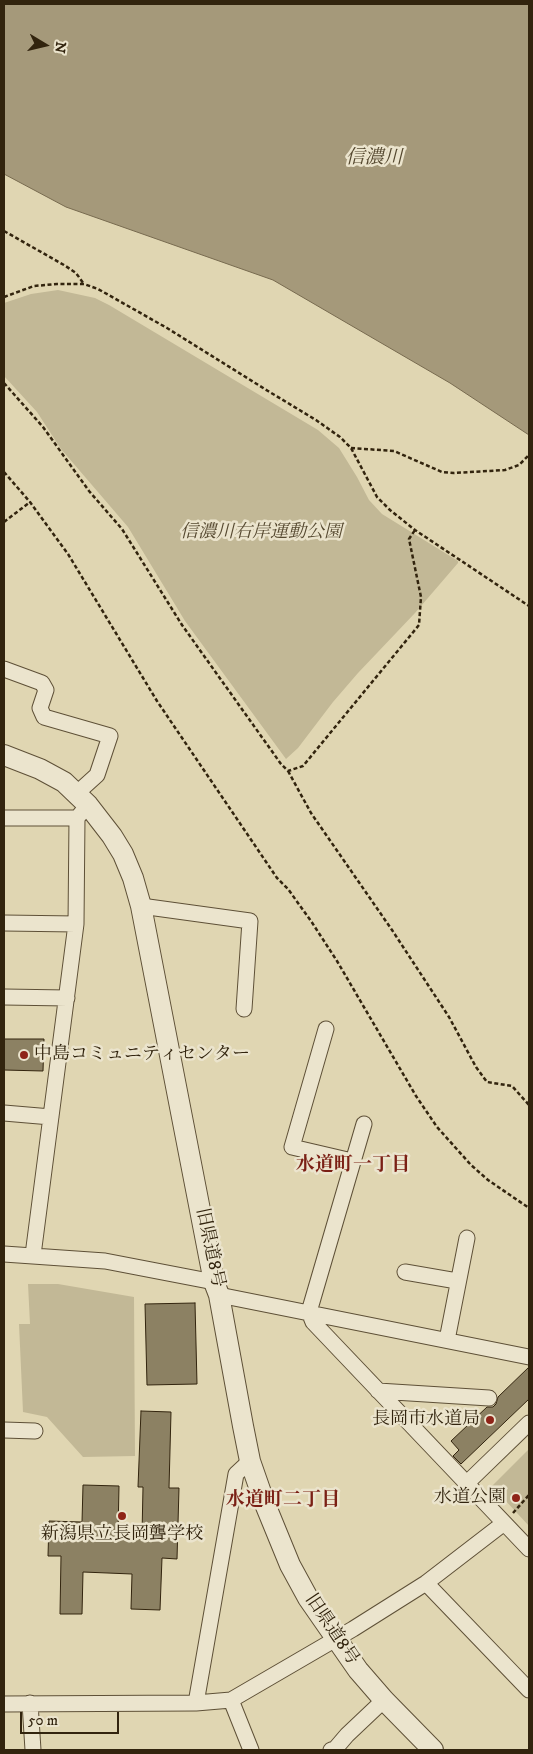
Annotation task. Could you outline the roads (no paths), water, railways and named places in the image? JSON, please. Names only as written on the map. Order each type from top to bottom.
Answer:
[{"type":"street","points":[[4,669],[42,683],[46,690],[40,708],[44,717],[110,736],[97,775],[80,806],[76,924],[33,1255]]},
{"type":"street","name":"旧県道8号","points":[[4,754],[52,774],[64,782],[80,806],[112,836],[123,854],[133,878],[141,906],[250,1461],[290,1565],[308,1598],[358,1670],[384,1700],[434,1750]]},
{"type":"street","points":[[4,818],[80,806]]},
{"type":"street","points":[[141,906],[250,921],[244,1009]]},
{"type":"street","points":[[4,923],[76,924]]},
{"type":"street","points":[[4,997],[67,998]]},
{"type":"street","points":[[326,1029],[292,1147],[352,1161]]},
{"type":"street","points":[[4,1113],[51,1117]]},
{"type":"street","points":[[364,1124],[309,1312],[313,1322],[529,1549]]},
{"type":"street","points":[[447,1340],[466,1238]]},
{"type":"street","points":[[4,1254],[105,1261],[309,1312],[529,1357]]},
{"type":"street","points":[[405,1272],[457,1281]]},
{"type":"street","points":[[378,1391],[489,1398]]},
{"type":"street","points":[[466,1484],[529,1423]]},
{"type":"street","points":[[4,1430],[35,1431]]},
{"type":"street","points":[[196,1703],[236,1474],[250,1461]]},
{"type":"street","points":[[4,1704],[196,1703],[231,1700],[426,1582],[504,1523]]},
{"type":"street","points":[[426,1582],[529,1690]]},
{"type":"street","points":[[231,1700],[251,1750]]},
{"type":"street","points":[[331,1750],[335,1749],[384,1700]]},
{"type":"street","points":[[30,1703],[33,1750]]},
{"type":"water","name":"信濃川","points":[[4,4],[529,4],[529,435],[450,383],[273,280],[66,207],[4,174]]},
{"type":"place","name":"中島コミュニティセンター","points":[[24,1055]]},
{"type":"place","name":"長岡市水道局","points":[[490,1420]]},
{"type":"place","name":"水道公園","points":[[516,1498]]},
{"type":"place","name":"新潟県立長岡聾学校","points":[[122,1516]]},
{"type":"district","name":"水道町一丁目","points":[[353,1166]]},
{"type":"district","name":"水道町二丁目","points":[[283,1501]]},
{"type":"park label","name":"信濃川右岸運動公園","points":[[261,533]]}]
